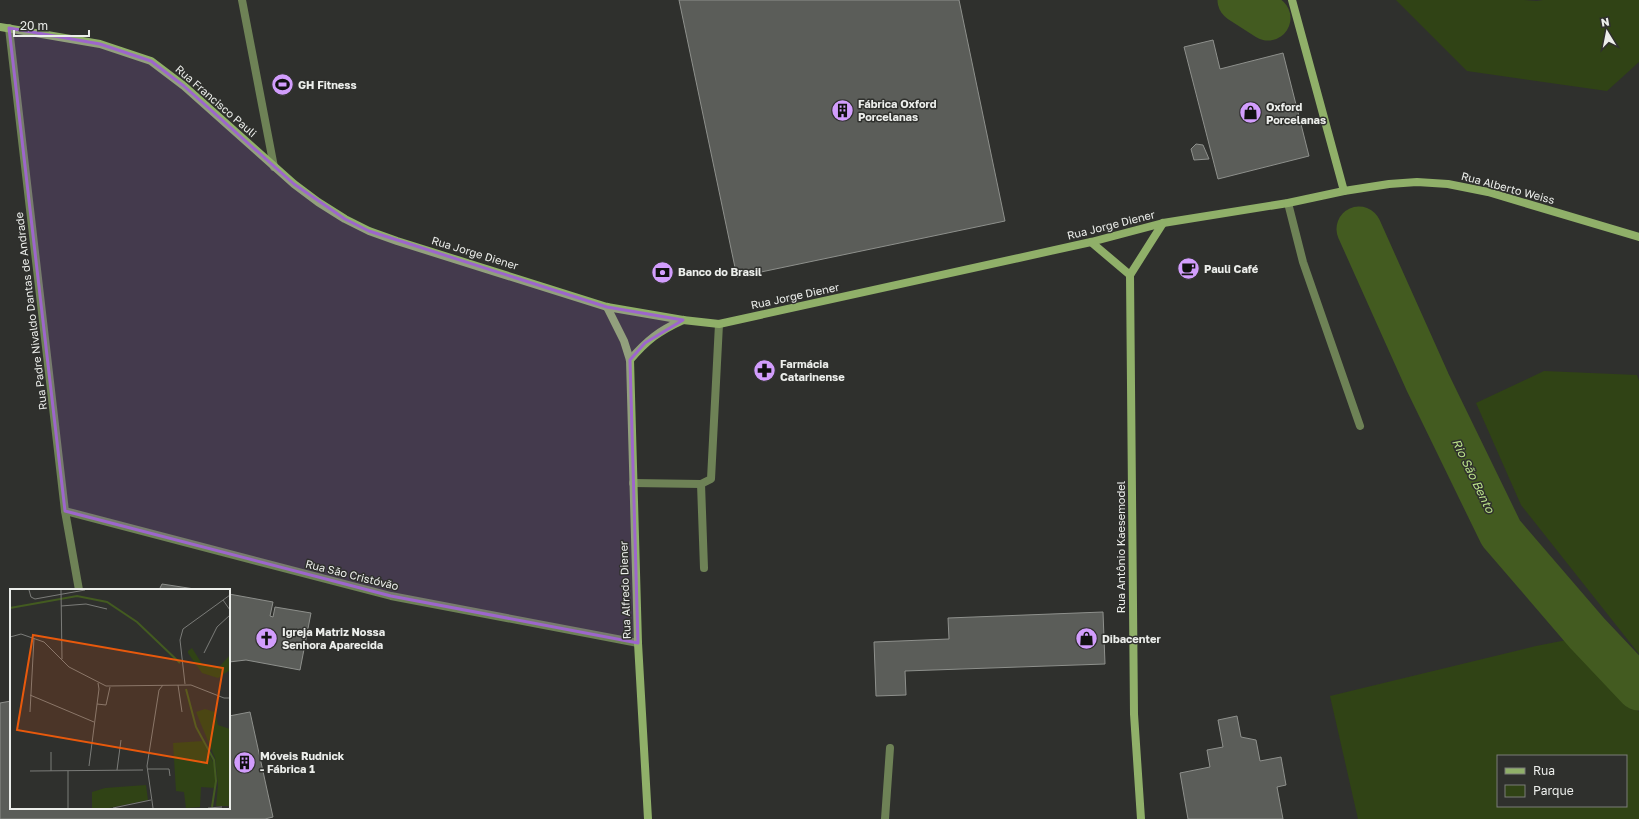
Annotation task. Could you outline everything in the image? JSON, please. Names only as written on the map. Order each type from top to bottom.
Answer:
[{"type":"street","points":[[242,0],[274,167]]},
{"type":"street","points":[[1292,0],[1344,191]]},
{"type":"street","name":"Rua Francisco Pauli","points":[[0,28],[9,28],[100,44],[151,61],[184,86],[274,167]]},
{"type":"street","name":"Rua Padre Nivaldo Dantas de Andrade","points":[[9,28],[65,511],[79,589]]},
{"type":"street","name":"Rua Jorge Diener","points":[[274,167],[318,202],[344,219],[369,231],[607,307],[683,320],[719,324],[1091,242],[1163,224],[1288,203],[1344,191]]},
{"type":"street","name":"Rua Alberto Weiss","points":[[1344,191],[1389,184],[1417,182],[1448,184],[1488,192],[1639,237]]},
{"type":"street","points":[[1288,203],[1303,262],[1360,426]]},
{"type":"street","points":[[1091,242],[1130,275],[1163,224]]},
{"type":"street","name":"Rua Antônio Kaesemodel","points":[[1130,275],[1134,714],[1141,819]]},
{"type":"street","name":"Rua Alfredo Diener","points":[[607,307],[624,342],[630,360],[638,643],[648,819]]},
{"type":"street","points":[[630,360],[645,343],[663,330],[683,320]]},
{"type":"street","points":[[633,483],[701,484],[711,479],[719,324]]},
{"type":"street","points":[[701,484],[704,568]]},
{"type":"street","name":"Rua São Cristóvão","points":[[65,511],[391,596],[638,643]]},
{"type":"street","points":[[886,819],[890,748]]},
{"type":"highlighted area","points":[[9,28],[100,44],[151,61],[184,86],[294,184],[345,219],[369,231],[607,307],[683,320],[645,343],[630,360],[638,643],[391,596],[65,511]]},
{"type":"green space","points":[[1396,0],[1639,0],[1639,62],[1607,91],[1467,71]]},
{"type":"green space","points":[[1544,371],[1637,375],[1639,381],[1639,654],[1521,505],[1476,403]]},
{"type":"green space","points":[[1577,638],[1639,712],[1639,819],[1358,819],[1330,696],[1536,646]]},
{"type":"building","name":"Fábrica Oxford Porcelanas","points":[[679,0],[959,0],[1005,221],[737,277]]},
{"type":"building","name":"Oxford Porcelanas","points":[[1213,40],[1220,69],[1283,53],[1309,156],[1218,179],[1184,47]]},
{"type":"building","points":[[1196,144],[1203,145],[1209,159],[1194,160],[1191,149]]},
{"type":"building","points":[[162,584],[194,589],[160,589]]},
{"type":"building","name":"Igreja Matriz Nossa Senhora Aparecida","points":[[230,594],[273,602],[270,616],[273,617],[275,607],[311,613],[300,670],[246,660],[230,662]]},
{"type":"building","points":[[1103,612],[1105,664],[905,671],[906,695],[876,696],[874,642],[949,639],[948,618]]},
{"type":"building","name":"Móveis Rudnick - Fábrica 1","points":[[10,701],[10,809],[230,809],[230,716],[250,712],[273,817],[265,819],[0,819],[0,703]]},
{"type":"building","points":[[1237,716],[1241,737],[1256,740],[1260,761],[1281,757],[1286,785],[1277,787],[1283,819],[1188,819],[1180,773],[1210,767],[1207,750],[1223,747],[1218,720]]},
{"type":"waterway","name":"Rio São Bento","points":[[1240,0],[1268,18]]},
{"type":"waterway","name":"Rio São Bento","points":[[1359,229],[1428,383],[1501,533],[1587,633],[1639,688]]},
{"type":"place","name":"GH Fitness","points":[[282,85]]},
{"type":"place","name":"Fábrica Oxford Porcelanas","points":[[842,110]]},
{"type":"place","name":"Oxford Porcelanas","points":[[1250,113]]},
{"type":"place","name":"Pauli Café","points":[[1188,269]]},
{"type":"place","name":"Banco do Brasil","points":[[662,272]]},
{"type":"place","name":"Farmácia Catarinense","points":[[765,370]]},
{"type":"place","name":"Igreja Matriz Nossa Senhora Aparecida","points":[[267,638]]},
{"type":"place","name":"Dibacenter","points":[[1086,639]]},
{"type":"place","name":"Móveis Rudnick - Fábrica 1","points":[[245,762]]}]
